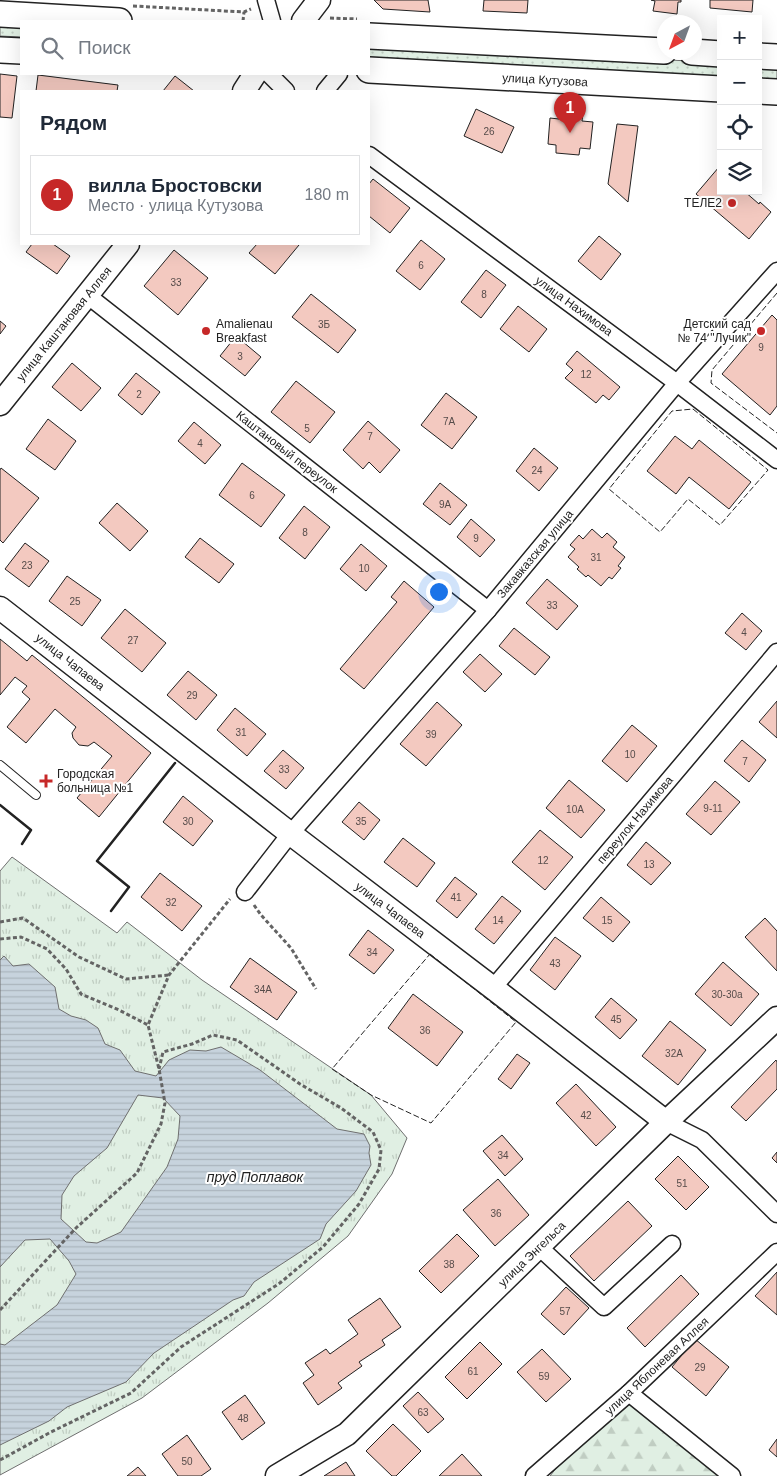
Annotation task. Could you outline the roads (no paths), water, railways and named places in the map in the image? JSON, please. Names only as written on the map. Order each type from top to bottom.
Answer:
[{"type":"main road","points":[[0,14],[125,13]]},
{"type":"main road","points":[[370,36],[657,51]]},
{"type":"main road","points":[[0,50],[20,51]]},
{"type":"main road","points":[[702,53],[717,54]]},
{"type":"main road","points":[[762,56],[777,57]]},
{"type":"main road","name":"улица Кутузова","points":[[370,70],[717,89]]},
{"type":"main road","points":[[762,91],[777,92]]},
{"type":"street","points":[[304,20],[319,0]]},
{"type":"street","points":[[266,2],[272,20]]},
{"type":"street","points":[[245,90],[254,75]]},
{"type":"street","points":[[270,75],[285,90]]},
{"type":"street","points":[[326,90],[337,75]]},
{"type":"street","name":"улица Нахимова","points":[[370,156],[677,383],[777,460]]},
{"type":"street","name":"улица Каштановая Аллея","points":[[0,404],[127,245]]},
{"type":"street","name":"Закавказская улица","points":[[245,892],[290,834],[488,610],[677,383],[777,271]]},
{"type":"street","name":"Каштановый переулок","points":[[87,295],[488,610]]},
{"type":"street","name":"улица Чапаева","points":[[2,613],[666,1122],[702,1140],[777,1214]]},
{"type":"street","name":"переулок Нахимова","points":[[493,988],[777,652]]},
{"type":"street","name":"улица Энгельса","points":[[277,1476],[347,1434],[666,1122],[777,1018]]},
{"type":"street","points":[[539,1246],[604,1307],[672,1244]]},
{"type":"street","name":"улица Яблоневая Аллея","points":[[534,1476],[629,1393],[777,1252]]},
{"type":"street","points":[[629,1393],[732,1476]]},
{"type":"lane","points":[[0,765],[36,795]]},
{"type":"water","name":"пруд Поплавок","points":[[4,956],[13,966],[29,964],[55,987],[59,1009],[71,1016],[86,1020],[98,1028],[105,1044],[120,1050],[135,1071],[156,1076],[169,1060],[190,1050],[206,1051],[221,1047],[260,1070],[337,1129],[364,1134],[370,1146],[371,1165],[356,1191],[326,1224],[320,1239],[254,1282],[244,1296],[233,1300],[154,1353],[126,1382],[67,1407],[49,1421],[0,1445],[0,1344],[5,1345],[57,1305],[76,1274],[69,1261],[50,1239],[25,1240],[0,1267],[0,960]],"holes":[[[138,1095],[163,1098],[180,1116],[178,1139],[167,1167],[121,1232],[97,1243],[86,1242],[61,1219],[62,1195],[74,1176],[107,1148]]]},
{"type":"place","name":"вилла Бростовски","points":[[570,133]]},
{"type":"place","name":"ТЕЛЕ2","points":[[732,203]]},
{"type":"place","name":"Amalienau Breakfast","points":[[206,331]]},
{"type":"place","name":"Детский сад № 74 \"Лучик\"","points":[[761,331]]},
{"type":"place","name":"Городская больница №1","points":[[46,781]]}]
